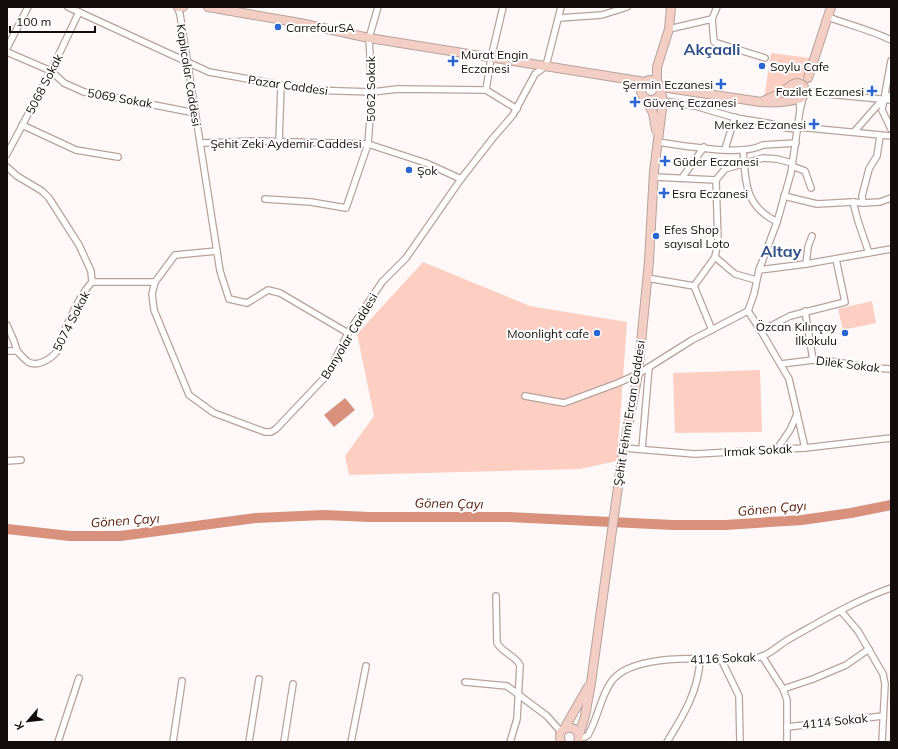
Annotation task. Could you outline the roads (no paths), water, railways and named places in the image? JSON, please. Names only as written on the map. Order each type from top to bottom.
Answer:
[{"type":"main road","points":[[177,7],[184,7]]},
{"type":"main road","points":[[208,7],[243,10],[369,38],[645,82],[651,80],[660,87],[761,102],[775,103],[802,95]]},
{"type":"main road","name":"Şehit Fehmi Ercan Caddesi","points":[[579,738],[591,683],[601,601],[622,458],[638,374],[657,142],[662,101],[657,67],[669,29],[671,7]]},
{"type":"main road","points":[[802,95],[831,7]]},
{"type":"main road","name":"Şehit Fehmi Ercan Caddesi","points":[[622,78],[643,95],[653,113],[657,142]]},
{"type":"main road","points":[[761,102],[779,94],[795,84],[803,82],[808,78]]},
{"type":"main road","points":[[645,82],[641,88],[643,95],[647,100],[654,100],[659,96],[660,87]]},
{"type":"main road","points":[[795,84],[790,90],[790,95],[794,98],[802,95]]},
{"type":"main road","points":[[795,84],[802,85],[802,95]]},
{"type":"main road","name":"Şehit Fehmi Ercan Caddesi","points":[[561,737],[591,683]]},
{"type":"main road","points":[[561,737],[572,728],[575,729],[579,738]]},
{"type":"street","points":[[7,48],[28,7]]},
{"type":"street","name":"Pazar Caddesi","points":[[68,7],[209,72],[310,90],[372,92],[398,89],[486,90]]},
{"type":"street","name":"Kaplıcalar Caddesi","points":[[177,7],[180,18],[194,113],[201,143],[220,272],[229,300],[247,303],[268,290],[280,293],[348,333]]},
{"type":"street","points":[[180,18],[184,7]]},
{"type":"street","name":"5062 Sokak","points":[[265,199],[312,202],[346,208],[368,144],[372,92],[369,38],[378,7]]},
{"type":"street","points":[[503,7],[491,58],[486,90],[517,109]]},
{"type":"street","points":[[546,66],[561,7]]},
{"type":"street","points":[[559,18],[602,15],[628,7]]},
{"type":"street","points":[[717,7],[712,19],[714,42],[765,58]]},
{"type":"street","name":"5068 Sokak","points":[[7,154],[80,12]]},
{"type":"street","points":[[828,17],[851,26],[876,32],[891,40]]},
{"type":"street","points":[[669,29],[712,19]]},
{"type":"street","name":"5069 Sokak","points":[[7,52],[51,71],[64,83],[84,92],[194,113]]},
{"type":"street","points":[[891,61],[882,110],[891,129]]},
{"type":"street","name":"Banyolar Caddesi","points":[[156,282],[152,294],[154,310],[190,395],[214,413],[265,432],[271,432],[276,429],[328,374],[348,333],[382,282],[406,258],[461,179],[517,109],[536,74],[546,66]]},
{"type":"street","points":[[279,142],[281,86]]},
{"type":"street","points":[[525,396],[564,403],[618,383],[638,374],[692,340],[748,311],[754,294],[759,270],[777,222],[792,164],[802,95],[891,100]]},
{"type":"street","points":[[854,132],[883,99],[891,95]]},
{"type":"street","points":[[662,101],[695,106],[735,117],[787,128],[891,136]]},
{"type":"street","points":[[725,150],[735,117]]},
{"type":"street","points":[[22,125],[76,150],[118,157]]},
{"type":"street","points":[[863,203],[862,196],[869,169],[877,156],[880,136]]},
{"type":"street","name":"Şehit Zeki Aydemir Caddesi","points":[[201,143],[258,141],[368,144],[408,156],[461,179]]},
{"type":"street","points":[[657,142],[725,150],[743,150],[763,146],[796,143]]},
{"type":"street","points":[[682,178],[704,147]]},
{"type":"street","points":[[743,150],[748,191],[751,200],[764,215],[777,222]]},
{"type":"street","points":[[694,286],[715,257],[718,242],[716,180],[725,169],[763,158],[792,164],[805,171],[811,188]]},
{"type":"street","name":"5074 Sokak","points":[[7,167],[17,176],[49,198],[79,245],[92,271],[92,282],[84,291],[65,329],[60,345],[52,356],[47,360],[34,363],[28,362],[17,351]]},
{"type":"street","points":[[654,177],[716,180]]},
{"type":"street","points":[[784,196],[817,204],[880,202],[891,198]]},
{"type":"street","points":[[854,202],[858,221],[869,253]]},
{"type":"street","points":[[806,264],[808,247],[812,236]]},
{"type":"street","points":[[759,270],[806,264],[891,249]]},
{"type":"street","points":[[92,282],[156,282],[175,255],[217,251]]},
{"type":"street","points":[[715,257],[736,274],[756,280]]},
{"type":"street","points":[[761,331],[790,316],[845,302],[836,259]]},
{"type":"street","points":[[647,278],[694,286]]},
{"type":"street","points":[[694,286],[712,330]]},
{"type":"street","points":[[748,311],[782,364],[790,380],[805,448]]},
{"type":"street","points":[[805,311],[813,360]]},
{"type":"street","points":[[7,326],[14,340],[17,351],[7,351]]},
{"type":"street","name":"Dilek Sokak","points":[[782,364],[813,360],[891,369]]},
{"type":"street","points":[[642,449],[649,367]]},
{"type":"street","points":[[777,449],[790,430],[797,414]]},
{"type":"street","name":"Irmak Sokak","points":[[624,448],[695,454],[805,448],[891,438]]},
{"type":"street","points":[[7,461],[21,460]]},
{"type":"street","name":"4116 Sokak","points":[[579,738],[585,737],[590,732],[602,699],[611,681],[627,668],[649,662],[700,659],[752,659],[762,656],[789,639],[873,594],[891,588]]},
{"type":"street","points":[[496,596],[497,643],[500,648],[514,657],[520,665],[517,719],[510,742]]},
{"type":"street","points":[[841,611],[858,631],[883,674],[885,684],[882,742]]},
{"type":"street","points":[[783,689],[813,680],[846,665],[869,649]]},
{"type":"street","points":[[762,656],[783,689],[787,700],[787,742]]},
{"type":"street","points":[[667,742],[685,712],[693,693],[699,673],[700,659]]},
{"type":"street","points":[[721,659],[739,696],[740,742]]},
{"type":"street","points":[[352,742],[366,666]]},
{"type":"street","points":[[58,742],[79,678]]},
{"type":"street","points":[[249,742],[259,679]]},
{"type":"street","points":[[173,742],[182,681]]},
{"type":"street","points":[[465,682],[507,686],[547,716],[561,737]]},
{"type":"street","points":[[284,742],[293,684]]},
{"type":"street","name":"4114 Sokak","points":[[787,727],[883,716]]},
{"type":"waterway","name":"Gönen Çayı","points":[[7,529],[70,536],[120,536],[256,518],[324,515],[369,517],[508,517],[673,525],[725,525],[802,520],[851,513],[891,505]]},
{"type":"place","name":"CarrefourSA","points":[[278,27]]},
{"type":"place","name":"Murat Engin Eczanesi","points":[[453,61]]},
{"type":"place","name":"Soylu Cafe","points":[[762,66]]},
{"type":"place","name":"Şermin Eczanesi","points":[[721,84]]},
{"type":"place","name":"Fazilet Eczanesi","points":[[872,91]]},
{"type":"place","name":"Güvenç Eczanesi","points":[[635,102]]},
{"type":"place","name":"Merkez Eczanesi","points":[[814,124]]},
{"type":"place","name":"Güder Eczanesi","points":[[665,161]]},
{"type":"place","name":"Şok","points":[[409,170]]},
{"type":"place","name":"Esra Eczanesi","points":[[664,193]]},
{"type":"place","name":"Efes Shop sayısal Loto","points":[[656,236]]},
{"type":"place","name":"Moonlight cafe","points":[[597,333]]},
{"type":"place","name":"Özcan Kılınçay İlkokulu","points":[[845,333]]},
{"type":"district","name":"Akçaali","points":[[712,49]]},
{"type":"district","name":"Altay","points":[[781,251]]}]
